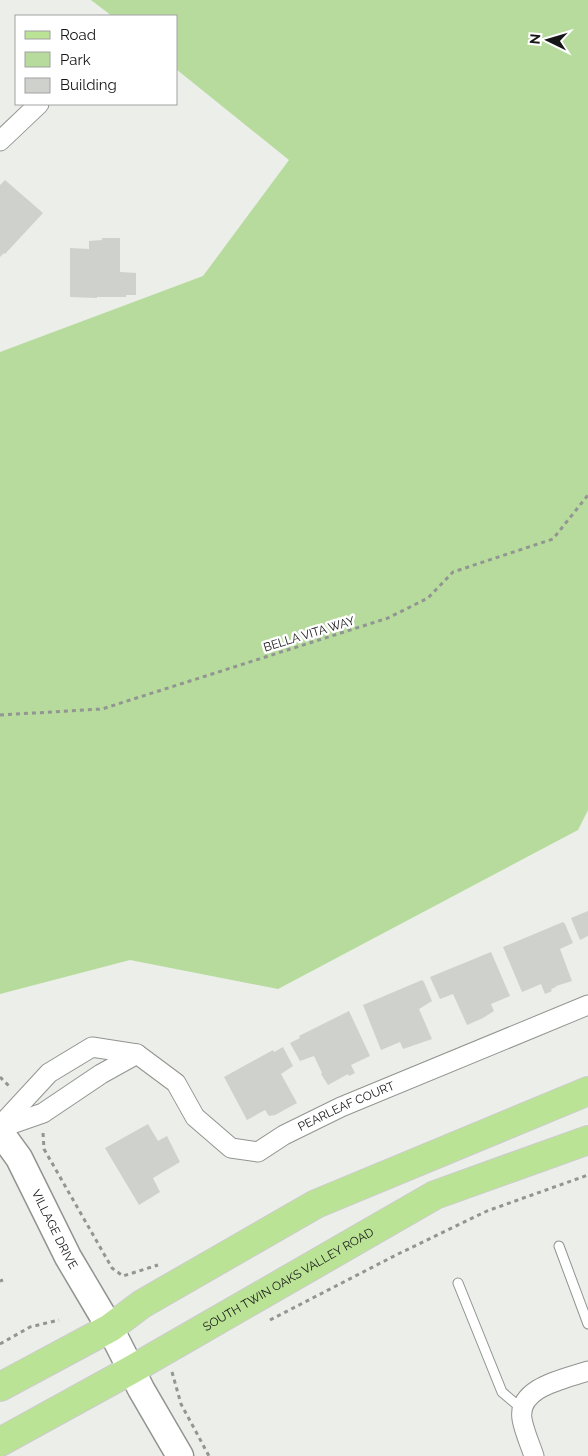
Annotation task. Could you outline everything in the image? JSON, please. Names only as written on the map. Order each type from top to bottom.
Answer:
[{"type":"main road","points":[[0,1387],[110,1328],[142,1304],[316,1204],[588,1091]]},
{"type":"main road","name":"SOUTH TWIN OAKS VALLEY ROAD","points":[[0,1442],[131,1370],[435,1195],[588,1140]]},
{"type":"street","points":[[0,141],[38,105]]},
{"type":"street","name":"PEARLEAF COURT","points":[[137,1054],[176,1083],[196,1117],[231,1148],[258,1152],[284,1135],[341,1107],[588,1005]]},
{"type":"street","points":[[0,1127],[26,1110],[50,1073],[92,1047],[137,1054]]},
{"type":"street","points":[[26,1110],[43,1113],[86,1084],[137,1054]]},
{"type":"street","points":[[69,1062],[86,1084]]},
{"type":"street","name":"VILLAGE DRIVE","points":[[0,1132],[19,1158],[68,1257],[110,1328],[131,1370],[180,1456]]},
{"type":"street","points":[[534,1456],[522,1419],[524,1405],[535,1390],[588,1371]]},
{"type":"lane","points":[[559,1246],[588,1324]]},
{"type":"lane","points":[[458,1283],[502,1392],[524,1405]]},
{"type":"path","name":"BELLA VITA WAY","points":[[0,715],[102,709],[388,618],[428,598],[452,572],[553,539],[588,495]]},
{"type":"path","points":[[0,1077],[5,1081],[44,1135],[44,1149],[112,1268],[123,1276]]},
{"type":"path","points":[[266,1322],[398,1254],[487,1211],[588,1175]]},
{"type":"path","points":[[0,1344],[30,1327],[59,1320]]},
{"type":"path","points":[[171,1369],[181,1404],[209,1456]]},
{"type":"green space","points":[[91,0],[588,0],[588,810],[578,830],[278,989],[130,960],[0,994],[0,352],[203,276],[289,160],[178,71],[178,15],[111,15]]},
{"type":"building","points":[[5,180],[43,213],[0,257],[0,185]]},
{"type":"building","points":[[102,238],[120,238],[120,272],[136,273],[136,295],[97,298],[70,297],[70,248],[89,249],[89,241],[102,240]]},
{"type":"building","points":[[588,911],[588,936],[580,940],[571,918]]},
{"type":"building","points":[[563,922],[573,943],[560,949],[572,981],[556,986],[551,989],[552,991],[545,994],[541,984],[522,992],[503,947]]},
{"type":"building","points":[[491,952],[510,996],[491,1004],[494,1011],[467,1025],[453,994],[440,999],[430,977]]},
{"type":"building","points":[[422,980],[432,1001],[419,1009],[432,1039],[403,1049],[400,1042],[381,1050],[363,1005]]},
{"type":"building","points":[[349,1011],[370,1056],[351,1065],[355,1073],[349,1076],[348,1074],[328,1085],[321,1074],[314,1056],[300,1061],[290,1043],[300,1038],[299,1036]]},
{"type":"building","points":[[283,1047],[293,1066],[281,1074],[297,1103],[275,1115],[269,1116],[265,1110],[247,1120],[224,1077],[273,1050],[274,1052]]},
{"type":"building","points":[[148,1124],[158,1141],[167,1136],[180,1162],[153,1178],[160,1192],[139,1205],[105,1148]]}]
